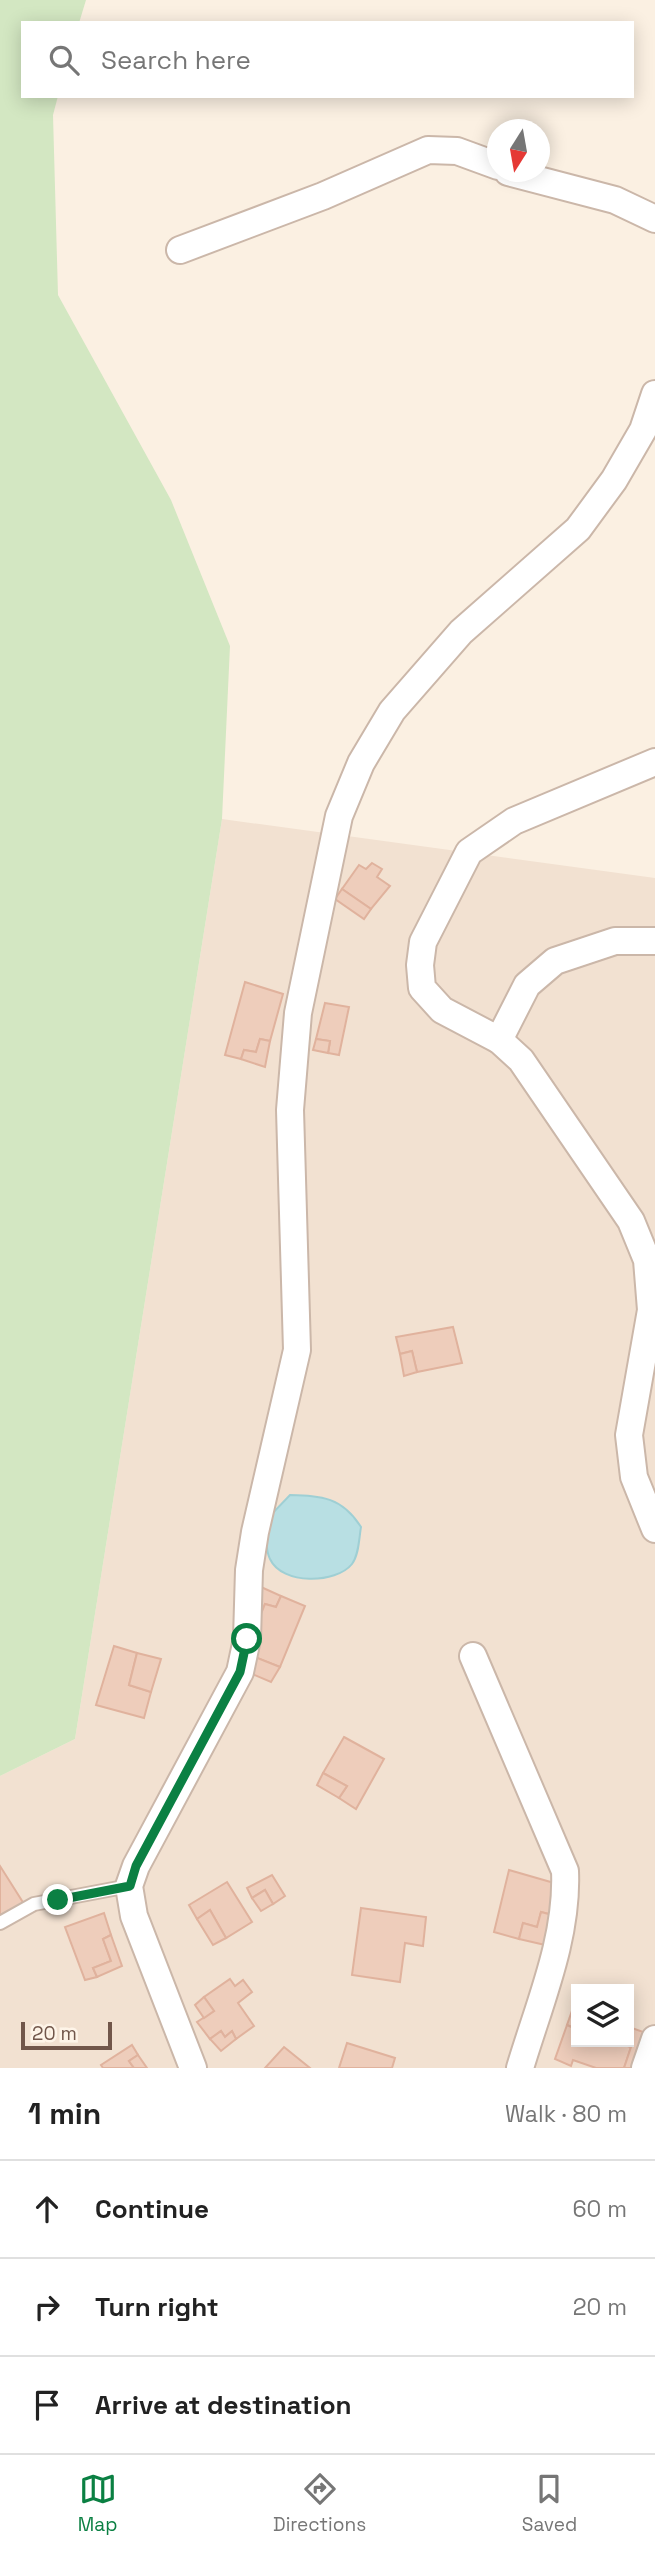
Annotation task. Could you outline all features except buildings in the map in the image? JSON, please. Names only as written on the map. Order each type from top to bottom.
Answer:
[{"type":"street","points":[[180,250],[323,196],[428,150],[457,150],[487,162]]},
{"type":"street","points":[[546,182],[615,200],[655,219]]},
{"type":"street","points":[[193,2068],[134,1916],[130,1886],[136,1866],[240,1672],[243,1661],[247,1639],[249,1570],[255,1532],[297,1350],[291,1096],[298,1013],[339,816],[361,764],[392,711],[461,632],[578,529],[614,480],[643,430],[655,394]]},
{"type":"street","points":[[655,762],[514,821],[469,852],[423,942],[420,965],[422,988],[442,1010],[499,1040],[521,1060],[631,1222],[647,1260],[651,1310],[629,1435],[634,1477],[655,1529]]},
{"type":"street","points":[[499,1040],[527,985],[555,961],[615,941],[655,941]]},
{"type":"street","points":[[473,1656],[565,1871],[566,1896],[562,1926],[520,2068]]},
{"type":"street","points":[[645,2068],[655,2039]]},
{"type":"lane","points":[[0,1923],[34,1904],[130,1886]]},
{"type":"shaded area","points":[[222,819],[655,878],[655,2068],[0,2068],[0,1776],[75,1739]]},
{"type":"green space","points":[[0,0],[86,0],[80,21],[21,21],[21,98],[57,98],[53,115],[58,295],[171,500],[230,646],[222,819],[75,1739],[0,1776]]},
{"type":"water","points":[[290,1495],[330,1500],[354,1517],[361,1527],[358,1546],[352,1564],[344,1571],[309,1579],[286,1574],[276,1568],[268,1555],[265,1521]]},
{"type":"route","points":[[58,1900],[130,1886],[136,1866],[240,1672],[247,1639]]}]
